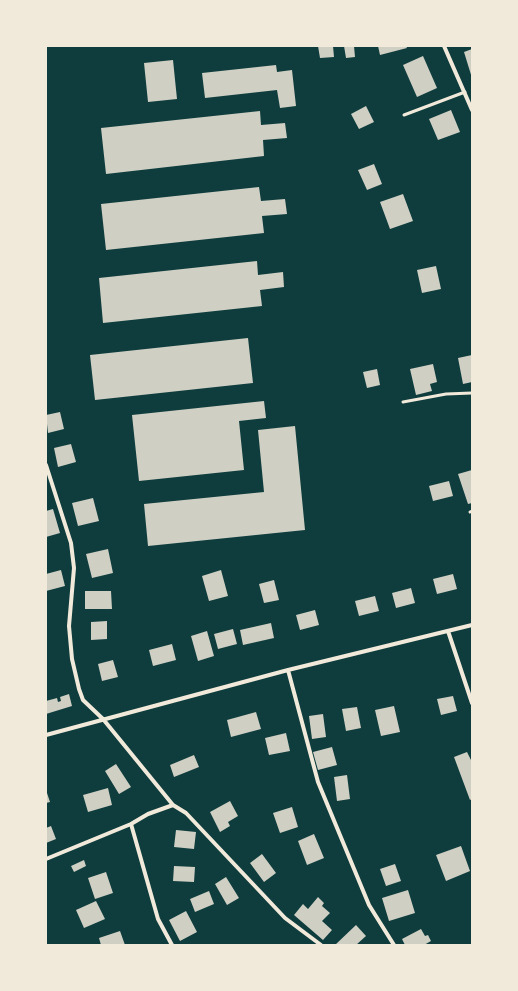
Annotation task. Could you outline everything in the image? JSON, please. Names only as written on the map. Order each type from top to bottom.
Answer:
[{"type":"street","points":[[444,46],[472,110]]},
{"type":"street","points":[[46,465],[71,543],[74,568],[69,626],[72,659],[79,689],[84,700],[103,719],[173,805],[186,813],[285,918],[321,945]]},
{"type":"street","points":[[46,735],[288,670],[472,625]]},
{"type":"street","points":[[448,631],[472,703]]},
{"type":"street","points":[[288,670],[318,782],[368,905],[394,945]]},
{"type":"street","points":[[46,859],[131,824],[148,814],[173,805]]},
{"type":"street","points":[[131,824],[158,919],[172,945]]},
{"type":"lane","points":[[404,115],[465,92]]},
{"type":"lane","points":[[402,402],[446,394],[472,393]]},
{"type":"building","points":[[318,46],[333,46],[334,57],[320,58]]},
{"type":"building","points":[[344,46],[354,46],[355,57],[346,58]]},
{"type":"building","points":[[378,46],[406,46],[407,48],[380,55]]},
{"type":"building","points":[[472,49],[472,78],[464,52]]},
{"type":"building","points":[[423,56],[437,88],[417,97],[403,65]]},
{"type":"building","points":[[173,60],[177,99],[148,102],[144,63]]},
{"type":"building","points":[[276,65],[277,72],[292,70],[296,106],[280,108],[277,90],[205,98],[202,73]]},
{"type":"building","points":[[366,106],[374,122],[359,129],[351,114]]},
{"type":"building","points":[[451,110],[460,132],[438,140],[429,119]]},
{"type":"building","points":[[260,111],[261,125],[285,123],[287,138],[263,140],[264,156],[106,174],[101,128]]},
{"type":"building","points":[[374,164],[382,184],[367,190],[358,170]]},
{"type":"building","points":[[259,187],[261,201],[285,199],[287,214],[262,216],[264,233],[106,250],[101,204]]},
{"type":"building","points":[[403,194],[413,221],[390,229],[380,202]]},
{"type":"building","points":[[257,261],[258,275],[283,272],[284,287],[260,290],[262,306],[103,323],[99,278]]},
{"type":"building","points":[[436,266],[441,289],[422,293],[417,270]]},
{"type":"building","points":[[248,338],[253,383],[95,400],[90,355]]},
{"type":"building","points":[[472,355],[472,382],[463,384],[458,358]]},
{"type":"building","points":[[433,364],[437,382],[430,384],[432,391],[416,395],[410,369]]},
{"type":"building","points":[[377,369],[380,385],[367,388],[363,372]]},
{"type":"building","points":[[264,401],[266,418],[239,421],[244,470],[139,481],[132,415]]},
{"type":"building","points":[[60,412],[64,429],[48,433],[46,415]]},
{"type":"building","points":[[295,426],[305,530],[148,546],[144,504],[264,492],[258,430]]},
{"type":"building","points":[[71,444],[76,462],[58,467],[54,448]]},
{"type":"building","points":[[472,470],[472,503],[468,504],[458,474]]},
{"type":"building","points":[[449,481],[453,496],[433,501],[429,486]]},
{"type":"building","points":[[93,498],[99,521],[78,526],[72,503]]},
{"type":"building","points":[[53,509],[60,533],[46,537],[46,511]]},
{"type":"building","points":[[108,549],[113,573],[92,578],[86,554]]},
{"type":"building","points":[[61,570],[65,586],[46,591],[46,574]]},
{"type":"building","points":[[221,570],[228,596],[209,601],[202,576]]},
{"type":"building","points":[[453,574],[457,589],[437,594],[433,579]]},
{"type":"building","points":[[274,580],[279,600],[264,603],[259,584]]},
{"type":"building","points":[[411,588],[415,603],[396,608],[392,593]]},
{"type":"building","points":[[85,591],[111,591],[112,609],[85,609]]},
{"type":"building","points":[[375,596],[379,611],[359,616],[355,601]]},
{"type":"building","points":[[315,610],[319,625],[300,630],[296,615]]},
{"type":"building","points":[[107,621],[107,639],[91,640],[91,622]]},
{"type":"building","points":[[271,623],[274,638],[243,645],[240,630]]},
{"type":"building","points":[[233,629],[237,644],[218,649],[214,634]]},
{"type":"building","points":[[207,631],[214,656],[198,661],[191,636]]},
{"type":"building","points":[[172,644],[176,660],[153,666],[149,650]]},
{"type":"building","points":[[113,660],[118,677],[102,681],[98,664]]},
{"type":"building","points":[[69,694],[72,706],[46,714],[46,701],[57,698],[58,702],[61,701],[60,697]]},
{"type":"building","points":[[453,696],[457,711],[441,715],[437,699]]},
{"type":"building","points":[[394,706],[400,732],[381,736],[375,710]]},
{"type":"building","points":[[357,707],[361,728],[346,731],[342,709]]},
{"type":"building","points":[[256,712],[261,729],[231,737],[227,720]]},
{"type":"building","points":[[323,714],[326,737],[312,739],[309,716]]},
{"type":"building","points":[[286,733],[290,751],[269,755],[265,738]]},
{"type":"building","points":[[332,747],[337,765],[318,770],[313,752]]},
{"type":"building","points":[[467,752],[472,762],[472,799],[470,800],[454,757]]},
{"type":"building","points":[[194,755],[199,767],[174,777],[170,765]]},
{"type":"building","points":[[116,764],[131,787],[119,794],[105,771]]},
{"type":"building","points":[[347,775],[350,799],[337,801],[334,777]]},
{"type":"building","points":[[108,788],[112,805],[88,812],[83,795]]},
{"type":"building","points":[[46,790],[50,802],[46,803]]},
{"type":"building","points":[[230,801],[238,816],[228,822],[230,826],[220,832],[210,812]]},
{"type":"building","points":[[292,807],[298,827],[280,833],[273,813]]},
{"type":"building","points":[[51,826],[56,839],[46,843],[46,828]]},
{"type":"building","points":[[176,830],[196,832],[194,849],[174,847]]},
{"type":"building","points":[[314,834],[324,858],[307,865],[298,841]]},
{"type":"building","points":[[461,846],[470,871],[446,881],[436,855]]},
{"type":"building","points":[[262,854],[276,873],[264,882],[250,863]]},
{"type":"building","points":[[84,860],[86,866],[74,872],[71,866]]},
{"type":"building","points":[[395,864],[401,881],[386,886],[380,869]]},
{"type":"building","points":[[174,866],[195,867],[194,882],[173,881]]},
{"type":"building","points":[[106,872],[113,893],[95,899],[88,878]]},
{"type":"building","points":[[226,877],[239,898],[227,905],[215,884]]},
{"type":"building","points":[[408,890],[415,913],[389,921],[382,898]]},
{"type":"building","points":[[209,891],[214,904],[195,912],[190,899]]},
{"type":"building","points":[[318,897],[324,903],[322,906],[330,913],[322,921],[332,930],[323,940],[294,915],[303,904],[308,909]]},
{"type":"building","points":[[96,901],[105,919],[84,928],[76,910]]},
{"type":"building","points":[[186,911],[197,932],[180,941],[169,920]]},
{"type":"building","points":[[356,925],[366,936],[356,945],[335,945]]},
{"type":"building","points":[[421,929],[425,936],[428,935],[431,941],[424,945],[405,945],[402,939]]},
{"type":"building","points":[[120,931],[125,945],[101,945],[99,938]]}]
